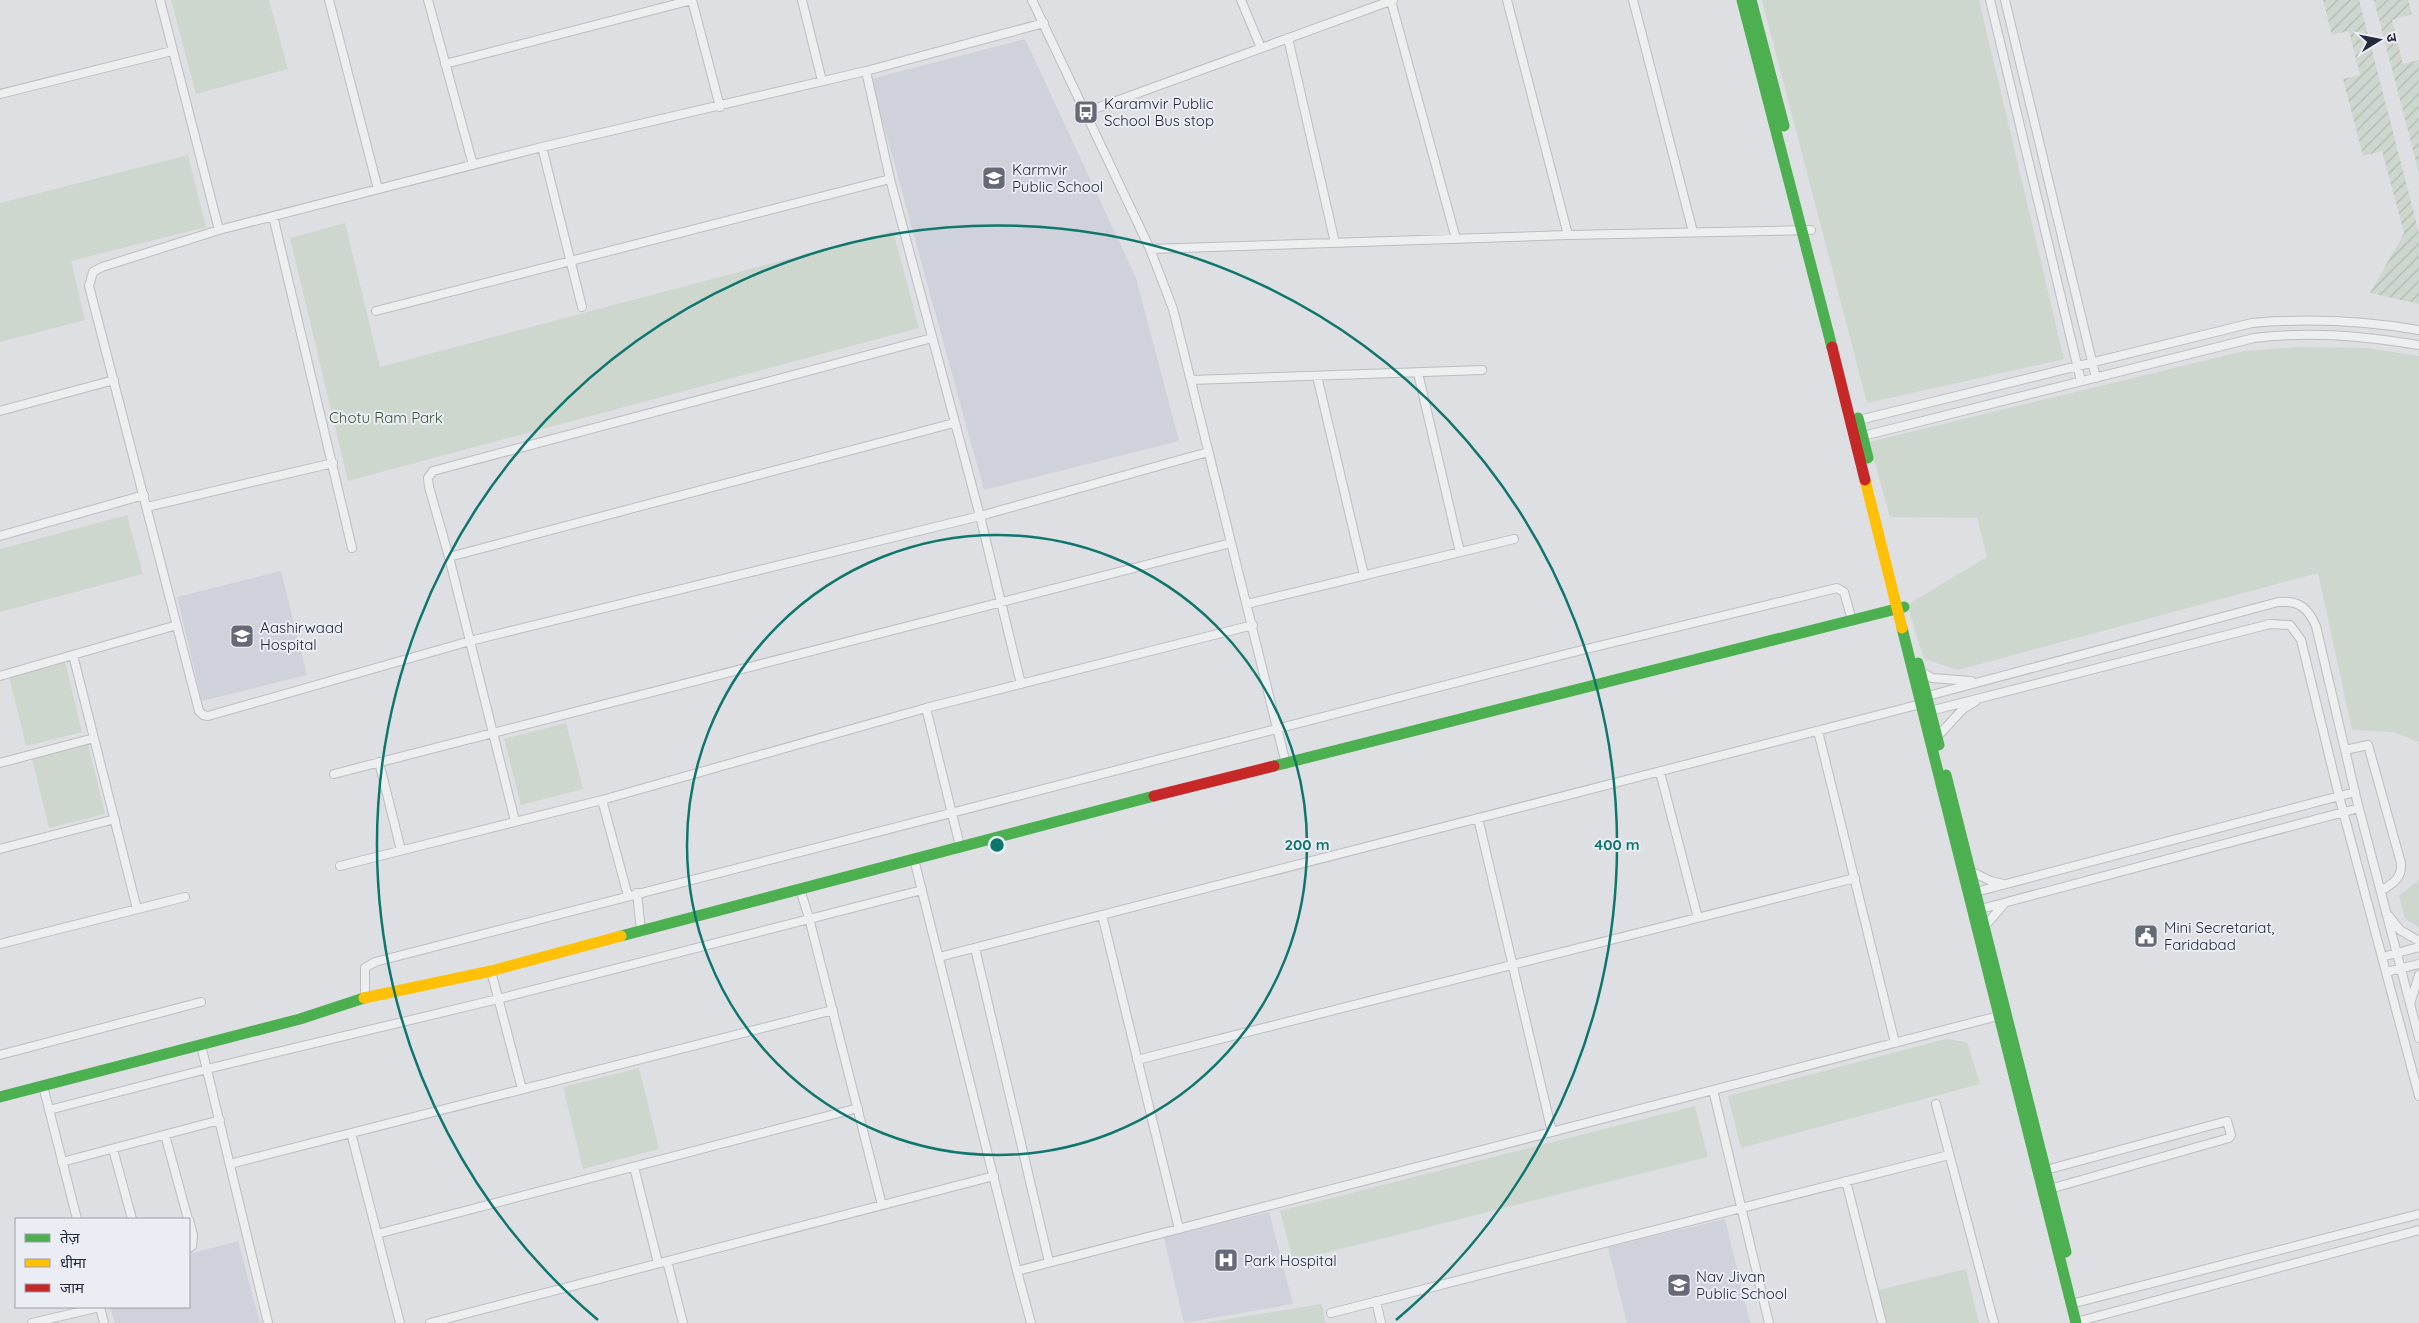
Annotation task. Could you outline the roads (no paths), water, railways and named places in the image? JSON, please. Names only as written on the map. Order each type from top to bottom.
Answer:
[{"type":"street","points":[[160,0],[219,230]]},
{"type":"street","points":[[329,0],[378,189]]},
{"type":"street","points":[[428,0],[473,165]]},
{"type":"street","points":[[445,64],[692,0],[720,107]]},
{"type":"street","points":[[802,0],[822,81]]},
{"type":"street","points":[[1032,0],[1150,249],[1173,309],[1286,764]]},
{"type":"street","points":[[1240,0],[1261,48]]},
{"type":"street","points":[[1086,112],[1392,0],[1456,239]]},
{"type":"street","points":[[1507,0],[1568,235]]},
{"type":"street","points":[[1633,0],[1693,232]]},
{"type":"street","points":[[1742,0],[1807,230]]},
{"type":"street","points":[[1751,0],[1924,704],[2080,1322],[2419,1230]]},
{"type":"street","points":[[1990,0],[2081,381]]},
{"type":"street","points":[[2005,0],[2096,378]]},
{"type":"street","points":[[1044,23],[866,71],[720,107],[542,147],[219,230],[102,266],[93,272],[89,286],[199,711],[203,715],[208,716],[470,641],[980,516],[1208,452]]},
{"type":"street","points":[[1288,38],[1335,243]]},
{"type":"street","points":[[0,94],[172,51]]},
{"type":"street","points":[[866,71],[890,179],[980,516],[1021,684]]},
{"type":"street","points":[[542,147],[582,308]]},
{"type":"street","points":[[376,311],[890,179]]},
{"type":"street","points":[[273,216],[352,548]]},
{"type":"street","points":[[1150,249],[1568,235],[1807,230]]},
{"type":"street","points":[[1854,421],[2262,322],[2330,320],[2419,330]]},
{"type":"street","points":[[1859,437],[2254,338],[2292,333],[2330,334],[2419,345]]},
{"type":"street","points":[[515,821],[450,557],[428,478],[437,469],[932,338]]},
{"type":"street","points":[[1191,380],[1482,370]]},
{"type":"street","points":[[1418,372],[1460,552]]},
{"type":"street","points":[[1317,376],[1364,575]]},
{"type":"street","points":[[0,411],[114,380]]},
{"type":"street","points":[[450,557],[954,423]]},
{"type":"street","points":[[147,507],[333,462]]},
{"type":"street","points":[[0,536],[144,495]]},
{"type":"street","points":[[1247,604],[1514,539]]},
{"type":"street","points":[[334,774],[1231,543]]},
{"type":"street","points":[[365,998],[365,968],[375,962],[1570,653],[1837,588],[1844,592],[1852,620]]},
{"type":"street","points":[[939,957],[1924,704],[1985,681],[2289,600],[2301,604],[2310,612],[2316,626],[2355,792],[2419,1038]]},
{"type":"street","points":[[0,1096],[300,1019],[365,998],[491,970],[960,846],[1901,608]]},
{"type":"street","points":[[1901,608],[1920,671],[1924,704],[1937,737],[1970,871],[1972,893]]},
{"type":"street","points":[[1924,704],[1985,696],[2270,624],[2290,625],[2301,640],[2339,796],[2419,1096]]},
{"type":"street","points":[[0,676],[177,625]]},
{"type":"street","points":[[340,866],[602,800],[926,708],[1253,625]]},
{"type":"street","points":[[73,655],[137,909]]},
{"type":"street","points":[[1920,671],[1932,678],[1985,681]]},
{"type":"street","points":[[1937,737],[1963,709],[1985,696]]},
{"type":"street","points":[[926,708],[960,846]]},
{"type":"street","points":[[1818,731],[1895,1043]]},
{"type":"street","points":[[0,763],[94,738]]},
{"type":"street","points":[[2345,750],[2368,745],[2401,863],[2402,874],[2396,881],[2381,891]]},
{"type":"street","points":[[379,762],[401,850]]},
{"type":"street","points":[[1660,772],[1698,918]]},
{"type":"street","points":[[1972,893],[2355,792]]},
{"type":"street","points":[[602,800],[628,896]]},
{"type":"street","points":[[1976,910],[2359,808]]},
{"type":"street","points":[[1478,818],[1552,1132]]},
{"type":"street","points":[[0,849],[115,819]]},
{"type":"street","points":[[914,859],[1030,1323]]},
{"type":"street","points":[[1970,871],[1991,881],[2006,884]]},
{"type":"street","points":[[1137,1060],[1855,878]]},
{"type":"street","points":[[800,889],[882,1204]]},
{"type":"street","points":[[49,1110],[207,1069],[498,1000],[922,890]]},
{"type":"street","points":[[637,893],[641,931]]},
{"type":"street","points":[[0,944],[185,897]]},
{"type":"street","points":[[1984,927],[2007,902]]},
{"type":"street","points":[[1976,910],[1984,927],[2002,1015]]},
{"type":"street","points":[[2386,912],[2400,930],[2419,941]]},
{"type":"street","points":[[1102,915],[1179,1229]]},
{"type":"street","points":[[2382,957],[2419,947]]},
{"type":"street","points":[[974,948],[1049,1262]]},
{"type":"street","points":[[2386,972],[2419,964]]},
{"type":"street","points":[[491,970],[522,1090]]},
{"type":"street","points":[[2410,1004],[2419,975]]},
{"type":"street","points":[[0,1055],[201,1002]]},
{"type":"street","points":[[230,1164],[833,1010]]},
{"type":"street","points":[[1017,1271],[2002,1015]]},
{"type":"street","points":[[200,1045],[220,1120],[268,1323]]},
{"type":"street","points":[[43,1086],[77,1218]]},
{"type":"street","points":[[1713,1090],[1739,1208],[1769,1323]]},
{"type":"street","points":[[1936,1104],[1994,1323]]},
{"type":"street","points":[[377,1234],[858,1108]]},
{"type":"street","points":[[62,1162],[220,1120]]},
{"type":"street","points":[[2041,1171],[2228,1121],[2231,1135],[2229,1138],[2046,1190]]},
{"type":"street","points":[[351,1133],[400,1323]]},
{"type":"street","points":[[165,1135],[188,1218]]},
{"type":"street","points":[[113,1149],[132,1218]]},
{"type":"street","points":[[1331,1313],[1948,1155]]},
{"type":"street","points":[[634,1167],[658,1263]]},
{"type":"street","points":[[430,1323],[994,1176]]},
{"type":"street","points":[[1846,1181],[1882,1323]]},
{"type":"street","points":[[2075,1303],[2419,1214]]},
{"type":"street","points":[[190,1224],[193,1235],[192,1246],[190,1247]]},
{"type":"street","points":[[667,1261],[683,1323]]},
{"type":"street","points":[[1376,1301],[1381,1323]]},
{"type":"street","points":[[32,1323],[44,1322],[96,1308]]},
{"type":"street","points":[[100,1308],[104,1323]]},
{"type":"place","name":"Karamvir Public School Bus stop","points":[[1086,112]]},
{"type":"place","name":"Karmvir Public School","points":[[994,178]]},
{"type":"place","name":"Aashirwaad Hospital","points":[[242,636]]},
{"type":"place","name":"Mini Secretariat, Faridabad","points":[[2146,936]]},
{"type":"place","name":"Park Hospital","points":[[1226,1260]]},
{"type":"place","name":"Nav Jivan Public School","points":[[1679,1285]]},
{"type":"park label","name":"Chotu Ram Park","points":[[386,417]]}]
